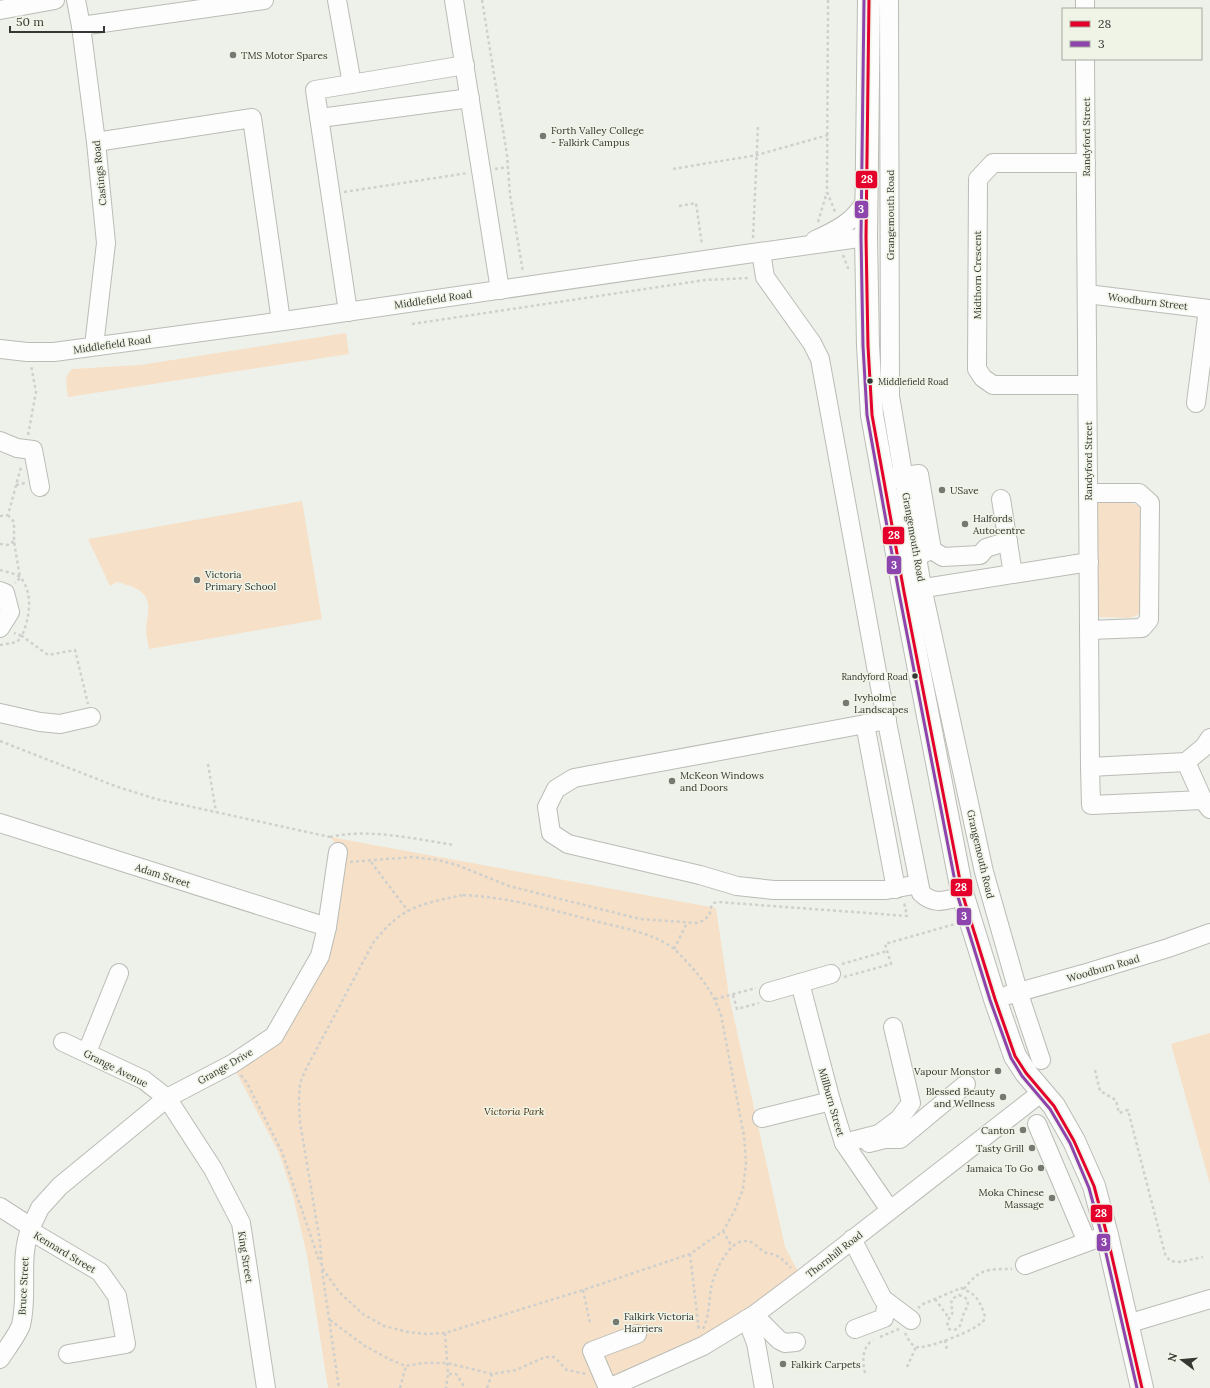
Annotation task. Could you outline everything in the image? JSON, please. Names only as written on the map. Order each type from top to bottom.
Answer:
[{"type":"main road","name":"Grangemouth Road","points":[[869,0],[866,268],[872,415],[894,478],[916,556],[913,590],[963,896],[995,999],[1015,1056],[1054,1106],[1074,1141],[1094,1186],[1097,1239],[1126,1324],[1142,1388]]},
{"type":"street","points":[[0,10],[55,0]]},
{"type":"street","name":"Castings Road","points":[[76,0],[81,26],[96,142],[106,243],[94,346]]},
{"type":"street","points":[[81,26],[264,0]]},
{"type":"street","points":[[337,0],[352,84]]},
{"type":"street","points":[[454,0],[500,290]]},
{"type":"street","name":"Grangemouth Road","points":[[889,0],[890,396],[894,478]]},
{"type":"street","name":"Randyford Street","points":[[1085,60],[1090,805],[1207,804]]},
{"type":"street","points":[[348,312],[315,90],[465,65]]},
{"type":"street","points":[[320,118],[470,98]]},
{"type":"street","points":[[96,142],[252,118],[281,321]]},
{"type":"street","name":"Midthorn Crescent","points":[[1086,162],[993,163],[978,179],[977,369],[983,378],[993,385],[1087,384]]},
{"type":"street","points":[[842,233],[866,200]]},
{"type":"street","name":"Middlefield Road","points":[[0,349],[27,352],[54,352],[348,312],[804,246],[842,233],[866,238]]},
{"type":"street","points":[[757,252],[765,277],[812,342],[820,359],[887,720],[923,891],[934,901],[941,902],[963,896]]},
{"type":"street","name":"Woodburn Street","points":[[1087,294],[1209,309]]},
{"type":"street","points":[[1196,403],[1209,309]]},
{"type":"street","points":[[0,441],[17,448],[33,450],[40,487]]},
{"type":"street","points":[[894,478],[919,474],[916,556],[943,557],[980,555],[986,548],[1008,541]]},
{"type":"street","points":[[1088,493],[1138,493],[1150,503],[1149,620],[1142,628],[1089,630]]},
{"type":"street","points":[[1001,499],[1013,574]]},
{"type":"street","points":[[913,590],[1089,562]]},
{"type":"street","name":"Grangemouth Road","points":[[913,590],[984,872],[1018,991],[1041,1060]]},
{"type":"street","points":[[0,628],[10,612],[3,592]]},
{"type":"street","points":[[0,713],[40,722],[60,724],[91,717]]},
{"type":"street","points":[[887,720],[574,778],[556,790],[548,807],[552,833],[568,844],[700,875],[737,886],[774,890],[896,889],[923,891]]},
{"type":"street","points":[[865,724],[896,889]]},
{"type":"street","points":[[1090,767],[1186,762],[1204,747],[1210,738]]},
{"type":"street","points":[[1186,762],[1207,804]]},
{"type":"street","name":"Adam Street","points":[[0,823],[327,927]]},
{"type":"street","name":"Grange Drive","points":[[30,1229],[40,1208],[60,1186],[167,1098],[232,1064],[274,1036],[320,956],[327,927],[335,851]]},
{"type":"street","name":"Woodburn Road","points":[[995,999],[1018,991],[1083,974],[1210,934]]},
{"type":"street","points":[[87,1052],[119,973]]},
{"type":"street","points":[[766,996],[800,983],[837,976]]},
{"type":"street","name":"Millburn Street","points":[[800,983],[831,1101],[849,1142],[890,1210]]},
{"type":"street","points":[[849,1142],[879,1134],[899,1120],[911,1103],[893,1027]]},
{"type":"street","name":"Grange Avenue","points":[[63,1042],[144,1080],[167,1098]]},
{"type":"street","points":[[849,1142],[865,1144],[885,1139],[900,1139],[966,1084]]},
{"type":"street","name":"Thornhill Road","points":[[608,1388],[642,1381],[751,1317],[800,1281],[1042,1092]]},
{"type":"street","name":"King Street","points":[[167,1098],[213,1169],[241,1223],[266,1388]]},
{"type":"street","points":[[762,1118],[831,1101]]},
{"type":"street","points":[[1025,1265],[1097,1239],[1037,1124]]},
{"type":"street","name":"Kennard Street","points":[[0,1207],[30,1229],[100,1272],[117,1296],[126,1344],[68,1354]]},
{"type":"street","name":"Bruce Street","points":[[0,1359],[20,1326],[24,1297],[24,1260],[30,1229]]},
{"type":"street","points":[[852,1239],[883,1299],[887,1303],[914,1314]]},
{"type":"street","points":[[1126,1324],[1210,1299]]},
{"type":"street","points":[[855,1329],[884,1318],[887,1303]]},
{"type":"street","points":[[751,1317],[779,1340],[785,1343],[796,1342]]},
{"type":"street","points":[[751,1317],[764,1388]]},
{"type":"street","points":[[608,1388],[592,1351],[637,1334]]},
{"type":"path","points":[[482,0],[508,167],[510,195],[526,286],[528,308]]},
{"type":"path","points":[[814,225],[819,221],[827,192],[828,0]]},
{"type":"path","points":[[757,252],[758,126]]},
{"type":"path","points":[[673,169],[757,155],[828,135]]},
{"type":"path","points":[[331,195],[508,167]]},
{"type":"path","points":[[827,192],[842,233],[843,255],[846,259],[848,268],[866,268]]},
{"type":"path","points":[[679,206],[696,203],[704,260]]},
{"type":"path","points":[[412,324],[528,308],[705,280],[765,277]]},
{"type":"path","points":[[8,516],[14,522],[14,541],[20,578]]},
{"type":"path","points":[[0,544],[8,545],[14,541]]},
{"type":"path","points":[[0,570],[15,574],[20,578],[29,593],[29,615],[22,636],[17,642],[0,645]]},
{"type":"path","points":[[3,592],[20,578]]},
{"type":"path","points":[[22,636],[48,655],[75,650],[91,717]]},
{"type":"path","points":[[0,741],[116,786],[156,798],[216,812],[370,861],[412,857],[438,860],[464,868],[509,886],[640,919],[697,923],[705,920],[710,913],[711,907],[714,903],[718,902],[907,916],[904,902],[923,891]]},
{"type":"path","points":[[208,764],[216,812]]},
{"type":"path","points":[[335,851],[342,834],[361,833],[455,845]]},
{"type":"path","points":[[370,861],[408,910]]},
{"type":"path","points":[[232,1064],[247,1083],[282,1152],[322,1268],[340,1293],[362,1314],[384,1326],[408,1332],[426,1334],[445,1333],[583,1290],[690,1254],[723,1231],[734,1212],[743,1190],[746,1164],[744,1136],[721,1015],[715,999],[703,980],[674,949],[644,933],[511,900],[487,896],[463,895],[437,900],[408,910],[388,925],[373,942],[300,1083],[300,1122],[320,1242],[322,1268],[339,1388]]},
{"type":"path","points":[[837,976],[891,964],[885,944],[970,919]]},
{"type":"path","points":[[674,949],[687,923]]},
{"type":"path","points":[[733,995],[737,1009],[766,996]]},
{"type":"path","points":[[715,999],[729,996]]},
{"type":"path","points":[[1094,1070],[1100,1091],[1116,1100],[1119,1113],[1128,1110],[1165,1254],[1170,1261],[1180,1262],[1203,1257]]},
{"type":"path","points":[[723,1231],[732,1247]]},
{"type":"path","points":[[690,1254],[700,1335],[709,1313],[713,1281],[724,1256],[737,1243],[745,1241],[752,1242],[765,1252],[783,1259],[800,1281]]},
{"type":"path","points":[[964,1289],[980,1273],[998,1268],[1016,1268],[1025,1265]]},
{"type":"path","points":[[865,1374],[864,1354],[867,1346],[872,1340],[902,1328],[910,1342],[916,1347],[926,1347],[961,1335],[976,1327],[985,1317],[979,1300],[974,1294],[961,1288],[923,1304],[914,1314]]},
{"type":"path","points":[[583,1290],[590,1323]]},
{"type":"path","points":[[951,1330],[959,1328],[962,1324],[963,1316],[968,1305],[968,1300],[959,1295],[952,1300],[951,1304],[953,1312],[947,1322],[948,1329],[951,1330],[952,1337]]},
{"type":"path","points":[[935,1299],[949,1318]]},
{"type":"path","points":[[329,1320],[365,1346],[406,1366],[423,1363],[447,1363],[492,1374],[516,1370],[545,1357],[554,1357],[567,1370],[585,1373],[590,1376]]},
{"type":"path","points":[[445,1333],[448,1374],[446,1388]]},
{"type":"path","points":[[945,1340],[947,1350]]},
{"type":"path","points":[[907,1367],[916,1347]]},
{"type":"path","points":[[400,1388],[406,1366]]},
{"type":"path","points":[[448,1374],[456,1374],[465,1388]]},
{"type":"path","points":[[487,1388],[492,1374]]},
{"type":"green space","points":[[346,333],[349,354],[68,397],[66,386],[67,375],[72,369],[140,365]]},
{"type":"green space","points":[[302,501],[322,619],[149,649],[146,630],[148,601],[141,592],[131,586],[117,582],[110,586],[88,539]]},
{"type":"green space","points":[[1097,503],[1131,503],[1139,506],[1144,514],[1143,605],[1138,615],[1130,618],[1097,617]]},
{"type":"green space","name":"Victoria Park","points":[[330,837],[716,908],[729,996],[785,1247],[802,1279],[754,1315],[609,1388],[328,1388],[307,1255],[292,1192],[279,1153],[232,1064],[274,1036],[320,956],[336,844]]},
{"type":"green space","points":[[1210,1033],[1210,1184],[1171,1044]]},
{"type":"transit line","name":"3","points":[[864,0],[861,237],[863,346],[867,415],[899,593],[958,897],[990,1000],[1011,1058],[1022,1076],[1050,1109],[1070,1143],[1089,1188],[1102,1236],[1137,1388]]},
{"type":"transit line","name":"28","points":[[869,0],[866,237],[868,346],[872,415],[904,592],[963,896],[995,999],[1015,1056],[1026,1073],[1054,1106],[1074,1141],[1094,1186],[1107,1235],[1142,1388]]},
{"type":"place","name":"TMS Motor Spares","points":[[233,55]]},
{"type":"place","name":"Forth Valley College - Falkirk Campus","points":[[543,136]]},
{"type":"place","name":"Middlefield Road","points":[[870,381]]},
{"type":"place","name":"USave","points":[[942,490]]},
{"type":"place","name":"Halfords Autocentre","points":[[965,524]]},
{"type":"place","name":"Victoria Primary School","points":[[197,580]]},
{"type":"place","name":"Randyford Road","points":[[915,676]]},
{"type":"place","name":"Ivyholme Landscapes","points":[[846,703]]},
{"type":"place","name":"McKeon Windows and Doors","points":[[672,781]]},
{"type":"place","name":"Vapour Monstor","points":[[998,1071]]},
{"type":"place","name":"Blessed Beauty and Wellness","points":[[1003,1097]]},
{"type":"place","name":"Canton","points":[[1023,1130]]},
{"type":"place","name":"Tasty Grill","points":[[1032,1148]]},
{"type":"place","name":"Jamaica To Go","points":[[1041,1168]]},
{"type":"place","name":"Moka Chinese Massage","points":[[1052,1198]]},
{"type":"place","name":"Falkirk Victoria Harriers","points":[[616,1322]]},
{"type":"place","name":"Falkirk Carpets","points":[[783,1364]]}]
